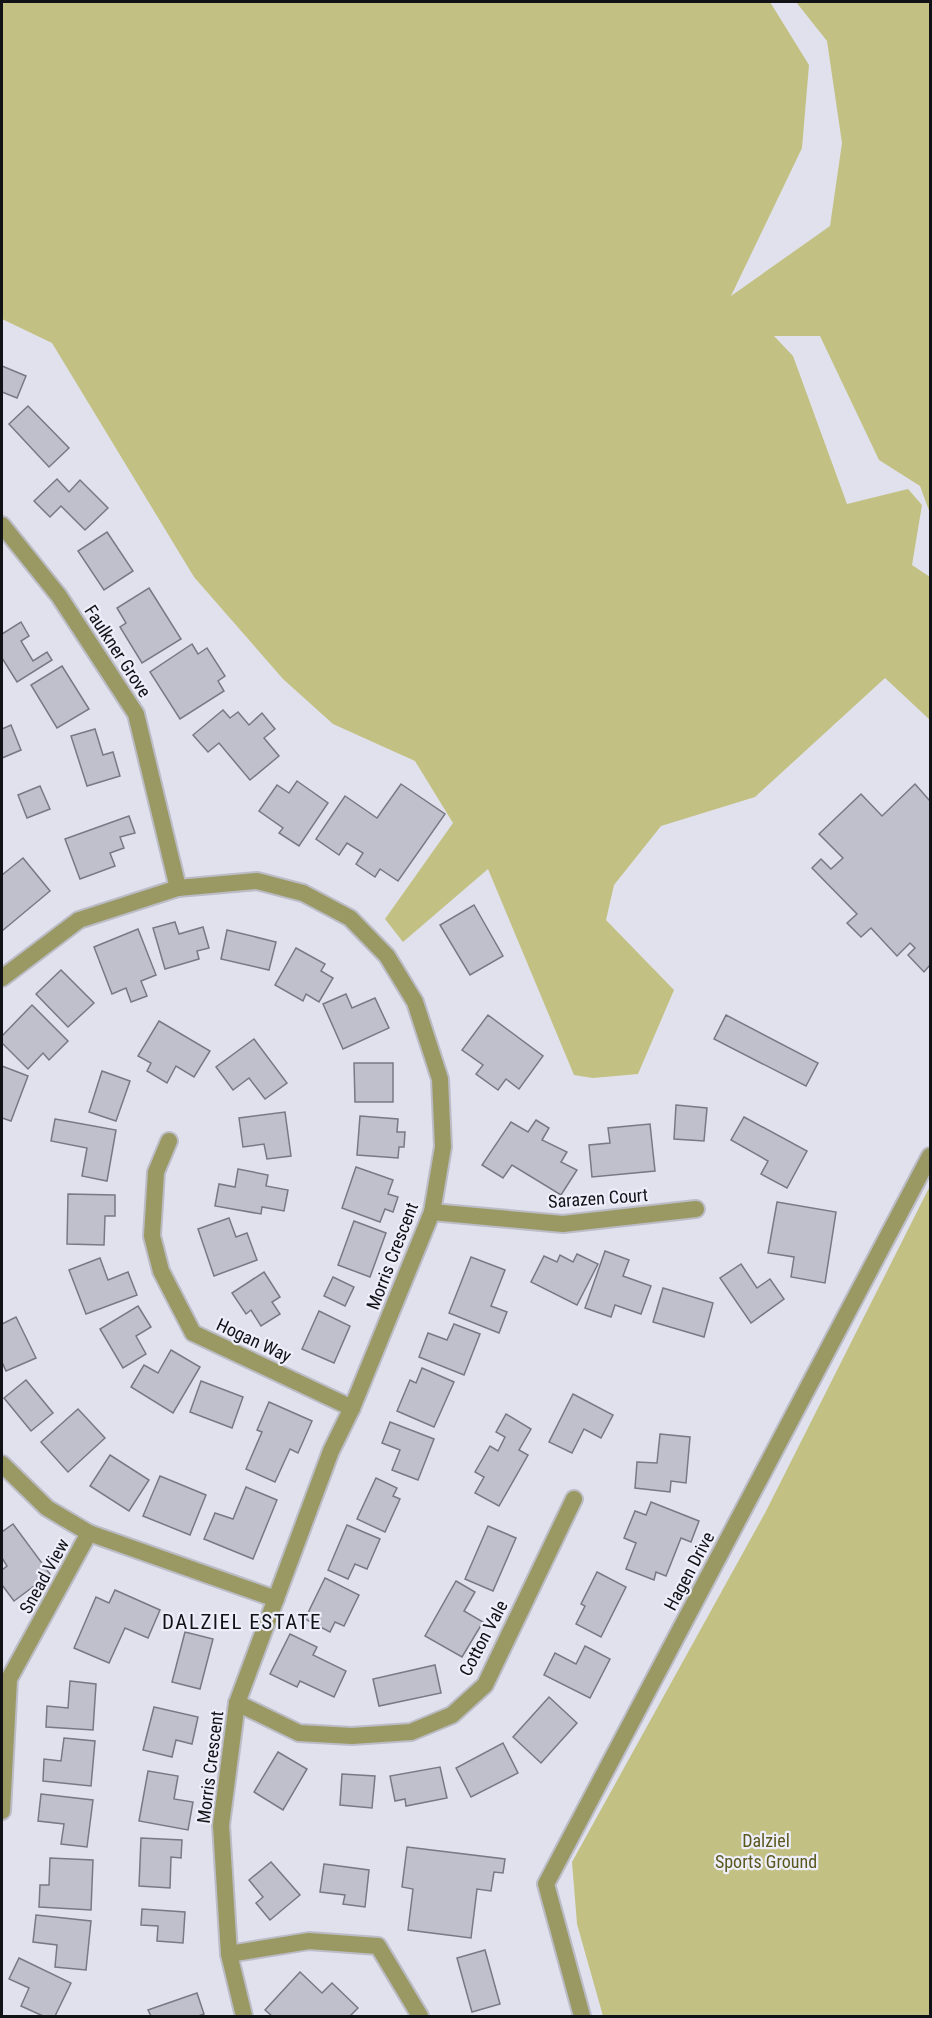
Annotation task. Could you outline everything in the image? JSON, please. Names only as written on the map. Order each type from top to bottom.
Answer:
[{"type":"street","name":"Faulkner Grove","points":[[2,525],[59,597],[136,714],[178,888]]},
{"type":"street","name":"Morris Crescent","points":[[2,978],[79,920],[178,888],[257,881],[303,892],[350,918],[387,956],[415,1002],[440,1078],[443,1147],[432,1212],[352,1408],[331,1451],[237,1702],[221,1825],[229,1954],[244,2016]]},
{"type":"street","name":"Hogan Way","points":[[169,1141],[156,1172],[153,1236],[161,1270],[193,1333],[352,1408]]},
{"type":"street","name":"Hagen Drive","points":[[582,2016],[546,1884],[930,1156]]},
{"type":"street","name":"Sarazen Court","points":[[432,1212],[563,1224],[696,1209]]},
{"type":"street","points":[[2,1464],[47,1508],[90,1533],[276,1599]]},
{"type":"street","name":"Cotton Vale","points":[[237,1702],[299,1733],[352,1736],[411,1732],[452,1715],[484,1685],[574,1499]]},
{"type":"street","name":"Snead View","points":[[2,1810],[9,1679],[90,1533]]},
{"type":"street","points":[[229,1954],[309,1941],[378,1946],[420,2016]]},
{"type":"green space","points":[[2,2],[770,2],[809,65],[802,148],[731,296],[830,226],[842,143],[827,41],[796,2],[930,2],[930,513],[920,486],[879,460],[820,336],[774,336],[793,356],[847,504],[908,489],[922,505],[912,565],[930,577],[930,720],[885,678],[755,797],[661,826],[614,885],[606,920],[674,990],[638,1074],[593,1078],[574,1075],[488,869],[403,942],[385,919],[453,823],[415,761],[333,724],[283,679],[194,577],[52,343],[2,319]]},
{"type":"green space","name":"Dalziel Sports Ground","points":[[930,1186],[930,2016],[603,2016],[577,1924],[572,1862],[765,1513]]},
{"type":"building","points":[[2,366],[26,376],[17,398],[2,392]]},
{"type":"building","points":[[28,406],[69,448],[49,467],[9,424]]},
{"type":"building","points":[[57,479],[69,492],[80,480],[108,508],[85,530],[61,506],[50,517],[34,501]]},
{"type":"building","points":[[107,532],[133,571],[104,590],[78,551]]},
{"type":"building","points":[[149,588],[181,639],[142,663],[120,627],[126,623],[117,608]]},
{"type":"building","points":[[21,622],[29,636],[21,641],[33,661],[47,652],[52,660],[17,682],[2,658],[2,634]]},
{"type":"building","points":[[192,644],[198,654],[207,648],[225,676],[218,681],[224,691],[180,719],[150,672]]},
{"type":"building","points":[[62,666],[89,709],[57,728],[31,685]]},
{"type":"building","points":[[223,710],[230,718],[238,712],[249,725],[262,713],[275,729],[264,738],[279,756],[250,780],[219,743],[208,752],[193,735]]},
{"type":"building","points":[[11,725],[21,750],[2,758],[2,729]]},
{"type":"building","points":[[95,729],[103,755],[113,752],[120,776],[87,786],[71,736]]},
{"type":"building","points":[[297,781],[328,803],[299,846],[279,833],[283,828],[259,811],[277,785],[289,793]]},
{"type":"building","points":[[401,784],[445,814],[398,881],[380,869],[375,877],[356,864],[363,853],[347,843],[339,855],[316,839],[345,796],[377,818]]},
{"type":"building","points":[[915,784],[930,801],[930,965],[924,972],[908,955],[915,948],[910,943],[897,956],[871,928],[861,937],[847,923],[857,914],[812,868],[821,859],[831,869],[843,858],[819,834],[861,794],[882,816]]},
{"type":"building","points":[[40,786],[50,809],[27,818],[18,795]]},
{"type":"building","points":[[129,816],[135,833],[120,837],[124,848],[110,853],[115,866],[80,879],[65,839]]},
{"type":"building","points":[[23,858],[50,891],[2,931],[2,875]]},
{"type":"building","points":[[474,905],[503,956],[470,975],[440,925]]},
{"type":"building","points":[[175,922],[179,934],[203,927],[209,948],[197,951],[199,959],[165,969],[153,928]]},
{"type":"building","points":[[138,929],[156,975],[141,981],[147,996],[131,1002],[126,988],[112,994],[94,947]]},
{"type":"building","points":[[227,930],[276,942],[269,970],[221,959]]},
{"type":"building","points":[[296,948],[325,964],[321,971],[333,978],[319,1002],[306,994],[303,1001],[275,985]]},
{"type":"building","points":[[61,970],[94,1003],[68,1027],[36,994]]},
{"type":"building","points":[[346,994],[352,1008],[375,998],[389,1028],[343,1049],[323,1004]]},
{"type":"building","points":[[32,1005],[68,1041],[49,1060],[43,1053],[28,1069],[2,1043],[2,1036]]},
{"type":"building","points":[[488,1015],[543,1056],[519,1089],[506,1079],[498,1090],[476,1074],[483,1065],[462,1050]]},
{"type":"building","points":[[726,1015],[818,1063],[806,1086],[714,1039]]},
{"type":"building","points":[[159,1021],[210,1051],[194,1077],[176,1066],[167,1083],[147,1071],[151,1063],[138,1056]]},
{"type":"building","points":[[254,1039],[287,1083],[265,1099],[249,1078],[233,1090],[216,1067]]},
{"type":"building","points":[[354,1063],[393,1063],[393,1102],[355,1102]]},
{"type":"building","points":[[2,1066],[28,1076],[11,1121],[2,1118]]},
{"type":"building","points":[[102,1071],[130,1081],[116,1121],[89,1112]]},
{"type":"building","points":[[676,1105],[707,1108],[704,1141],[674,1139]]},
{"type":"building","points":[[285,1112],[291,1156],[267,1159],[264,1144],[243,1147],[239,1118]]},
{"type":"building","points":[[360,1116],[398,1119],[397,1132],[405,1132],[404,1147],[399,1147],[398,1158],[357,1155]]},
{"type":"building","points":[[744,1117],[807,1151],[787,1188],[761,1174],[768,1161],[731,1140]]},
{"type":"building","points":[[55,1119],[116,1130],[107,1181],[82,1176],[87,1148],[51,1141]]},
{"type":"building","points":[[536,1120],[549,1128],[542,1140],[567,1152],[561,1162],[577,1170],[561,1195],[512,1165],[503,1178],[482,1165],[511,1122],[528,1132]]},
{"type":"building","points":[[650,1124],[655,1171],[592,1177],[589,1145],[610,1143],[608,1128]]},
{"type":"building","points":[[356,1167],[393,1180],[388,1194],[398,1197],[393,1212],[385,1209],[380,1222],[342,1208]]},
{"type":"building","points":[[238,1169],[268,1175],[266,1186],[288,1190],[284,1211],[262,1207],[261,1214],[215,1206],[219,1184],[235,1187]]},
{"type":"building","points":[[68,1194],[115,1195],[115,1216],[105,1216],[104,1245],[67,1244]]},
{"type":"building","points":[[777,1202],[836,1212],[825,1283],[791,1277],[794,1257],[768,1253]]},
{"type":"building","points":[[229,1218],[236,1237],[247,1233],[257,1260],[214,1276],[198,1229]]},
{"type":"building","points":[[354,1221],[386,1233],[370,1277],[338,1265]]},
{"type":"building","points":[[605,1251],[629,1260],[623,1276],[651,1286],[641,1314],[615,1305],[611,1317],[585,1308]]},
{"type":"building","points":[[577,1254],[598,1264],[577,1305],[531,1282],[544,1256],[557,1262],[560,1255],[573,1262]]},
{"type":"building","points":[[471,1257],[505,1270],[491,1306],[507,1312],[499,1333],[449,1313]]},
{"type":"building","points":[[100,1258],[108,1280],[128,1272],[137,1295],[86,1314],[69,1270]]},
{"type":"building","points":[[741,1264],[757,1288],[770,1279],[784,1299],[751,1323],[720,1278]]},
{"type":"building","points":[[264,1272],[280,1297],[272,1302],[280,1314],[261,1326],[251,1310],[246,1314],[232,1293]]},
{"type":"building","points":[[333,1277],[354,1287],[345,1306],[324,1296]]},
{"type":"building","points":[[663,1288],[713,1303],[704,1337],[653,1322]]},
{"type":"building","points":[[138,1306],[151,1327],[136,1336],[146,1354],[123,1368],[100,1329]]},
{"type":"building","points":[[319,1311],[350,1326],[334,1363],[302,1349]]},
{"type":"building","points":[[16,1317],[36,1358],[6,1371],[2,1362],[2,1324]]},
{"type":"building","points":[[454,1324],[480,1334],[464,1375],[419,1357],[428,1333],[447,1340]]},
{"type":"building","points":[[171,1350],[200,1367],[173,1413],[131,1387],[144,1365],[158,1373]]},
{"type":"building","points":[[422,1368],[454,1382],[434,1427],[397,1411],[410,1380],[416,1383]]},
{"type":"building","points":[[26,1380],[53,1413],[31,1431],[4,1398]]},
{"type":"building","points":[[201,1381],[243,1397],[232,1428],[190,1412]]},
{"type":"building","points":[[573,1394],[613,1415],[601,1438],[584,1429],[572,1453],[549,1442]]},
{"type":"building","points":[[269,1402],[312,1421],[298,1453],[290,1449],[275,1482],[246,1469],[262,1432],[257,1430]]},
{"type":"building","points":[[78,1409],[105,1438],[68,1472],[41,1442]]},
{"type":"building","points":[[506,1414],[531,1429],[519,1450],[528,1455],[499,1506],[475,1493],[484,1477],[475,1472],[490,1446],[498,1451],[505,1437],[496,1432]]},
{"type":"building","points":[[390,1422],[434,1439],[418,1480],[392,1470],[400,1450],[382,1443]]},
{"type":"building","points":[[660,1434],[690,1437],[686,1483],[671,1481],[670,1492],[635,1488],[637,1462],[657,1463]]},
{"type":"building","points":[[110,1455],[149,1480],[129,1511],[90,1486]]},
{"type":"building","points":[[160,1476],[206,1495],[190,1535],[143,1516]]},
{"type":"building","points":[[376,1478],[397,1488],[393,1496],[400,1499],[385,1532],[357,1519]]},
{"type":"building","points":[[246,1487],[277,1500],[253,1559],[204,1539],[215,1513],[233,1519]]},
{"type":"building","points":[[651,1502],[699,1521],[691,1542],[681,1538],[666,1576],[656,1572],[654,1580],[626,1569],[636,1543],[624,1538],[635,1511],[646,1515]]},
{"type":"building","points":[[13,1524],[50,1574],[14,1601],[2,1585],[2,1570],[7,1566],[2,1558],[2,1532]]},
{"type":"building","points":[[347,1525],[380,1539],[367,1569],[355,1564],[348,1579],[328,1570]]},
{"type":"building","points":[[488,1526],[516,1538],[493,1591],[465,1579]]},
{"type":"building","points":[[597,1572],[626,1587],[601,1637],[576,1624],[585,1606],[581,1604]]},
{"type":"building","points":[[325,1578],[359,1595],[344,1626],[335,1622],[330,1632],[305,1619]]},
{"type":"building","points":[[456,1581],[475,1592],[464,1611],[483,1622],[462,1657],[425,1636]]},
{"type":"building","points":[[115,1590],[160,1610],[148,1638],[125,1628],[109,1663],[74,1648],[96,1597],[109,1603]]},
{"type":"building","points":[[185,1632],[213,1639],[200,1689],[172,1682]]},
{"type":"building","points":[[290,1634],[317,1647],[313,1655],[346,1671],[334,1697],[300,1681],[297,1687],[270,1674]]},
{"type":"building","points":[[585,1646],[610,1659],[590,1698],[544,1675],[555,1653],[576,1664]]},
{"type":"building","points":[[435,1665],[441,1693],[379,1706],[373,1679]]},
{"type":"building","points":[[70,1681],[96,1684],[93,1730],[46,1727],[47,1706],[68,1708]]},
{"type":"building","points":[[549,1697],[577,1723],[541,1763],[513,1737]]},
{"type":"building","points":[[154,1707],[198,1717],[192,1744],[176,1740],[172,1757],[143,1750]]},
{"type":"building","points":[[64,1738],[95,1741],[91,1786],[43,1781],[44,1759],[61,1761]]},
{"type":"building","points":[[503,1743],[518,1773],[471,1797],[456,1768]]},
{"type":"building","points":[[278,1752],[307,1769],[283,1810],[254,1792]]},
{"type":"building","points":[[440,1767],[447,1798],[406,1806],[405,1799],[395,1801],[390,1776]]},
{"type":"building","points":[[148,1771],[178,1776],[174,1799],[193,1802],[188,1830],[139,1821]]},
{"type":"building","points":[[342,1774],[375,1776],[372,1808],[340,1805]]},
{"type":"building","points":[[41,1794],[93,1800],[87,1847],[61,1844],[64,1824],[38,1821]]},
{"type":"building","points":[[141,1838],[182,1840],[181,1858],[171,1857],[170,1888],[139,1886]]},
{"type":"building","points":[[407,1847],[505,1859],[503,1873],[494,1872],[491,1891],[477,1889],[471,1938],[408,1930],[413,1889],[402,1887]]},
{"type":"building","points":[[50,1858],[93,1860],[91,1910],[39,1907],[40,1885],[49,1885]]},
{"type":"building","points":[[271,1862],[300,1895],[270,1920],[256,1903],[263,1897],[249,1880]]},
{"type":"building","points":[[324,1864],[369,1870],[365,1907],[343,1904],[345,1895],[320,1892]]},
{"type":"building","points":[[142,1909],[185,1912],[183,1943],[157,1941],[158,1926],[141,1925]]},
{"type":"building","points":[[36,1915],[91,1921],[86,1970],[55,1967],[57,1945],[33,1942]]},
{"type":"building","points":[[485,1950],[500,2004],[472,2012],[457,1958]]},
{"type":"building","points":[[19,1958],[71,1983],[55,2016],[43,2016],[21,2006],[29,1988],[9,1979]]},
{"type":"building","points":[[300,1972],[322,1993],[332,1983],[358,2008],[350,2016],[272,2016],[265,2010]]},
{"type":"building","points":[[197,1993],[204,2014],[151,2016],[148,2010]]},
{"type":"district","name":"DALZIEL ESTATE","points":[[242,1622]]}]
